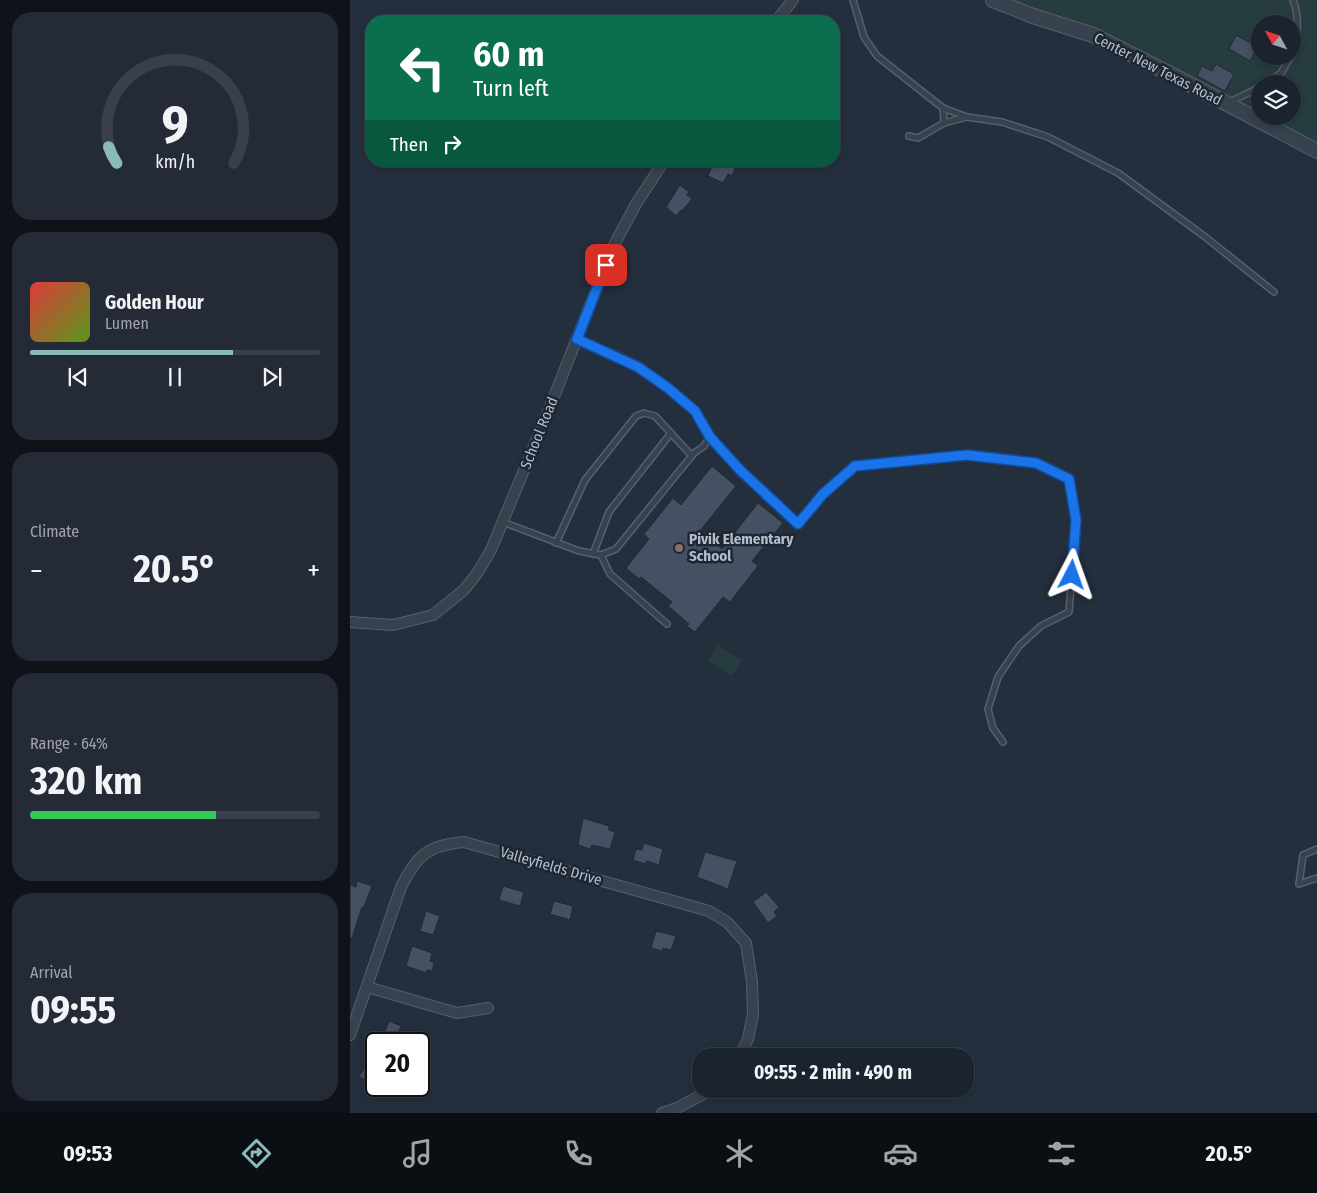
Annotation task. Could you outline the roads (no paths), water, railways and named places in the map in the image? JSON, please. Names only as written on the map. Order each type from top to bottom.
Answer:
[{"type":"street","points":[[781,15],[793,0]]},
{"type":"street","name":"Center New Texas Road","points":[[994,0],[1033,16],[1093,35],[1317,151]]},
{"type":"street","name":"School Road","points":[[350,622],[394,625],[433,615],[464,590],[478,572],[492,550],[613,247],[636,204],[660,167]]},
{"type":"street","name":"Valleyfields Drive","points":[[350,1035],[401,887],[412,866],[428,852],[447,844],[464,842],[709,911],[727,922],[746,943],[752,982],[753,1014],[748,1039],[744,1048]]},
{"type":"street","points":[[367,987],[457,1013],[488,1008]]},
{"type":"street","points":[[662,1113],[696,1098]]},
{"type":"lane","points":[[853,0],[864,36],[877,56],[944,108],[967,117],[1002,122],[1048,137],[1118,173],[1204,236],[1274,292]]},
{"type":"lane","points":[[1294,0],[1297,15]]},
{"type":"lane","points":[[1278,75],[1286,65]]},
{"type":"lane","points":[[1228,104],[1251,92]]},
{"type":"lane","points":[[944,108],[944,123]]},
{"type":"lane","points":[[909,136],[918,138],[944,123],[967,117]]},
{"type":"lane","points":[[577,339],[638,367],[668,388],[695,411],[710,437],[740,470],[798,524],[823,494],[855,466],[967,455],[1036,463],[1069,479],[1076,520],[1069,612],[1041,626],[1019,646],[998,677],[988,709],[993,728],[1002,742]]},
{"type":"lane","points":[[556,543],[585,480],[636,416],[644,413],[655,416],[692,456]]},
{"type":"lane","points":[[593,554],[610,512],[671,433]]},
{"type":"lane","points":[[503,522],[579,551],[601,555],[616,549],[692,456],[704,446],[710,437]]},
{"type":"lane","points":[[601,555],[610,574],[667,624]]},
{"type":"lane","points":[[1317,850],[1303,855],[1299,884],[1317,878]]},
{"type":"place","name":"Pivik Elementary School","points":[[679,548]]}]
